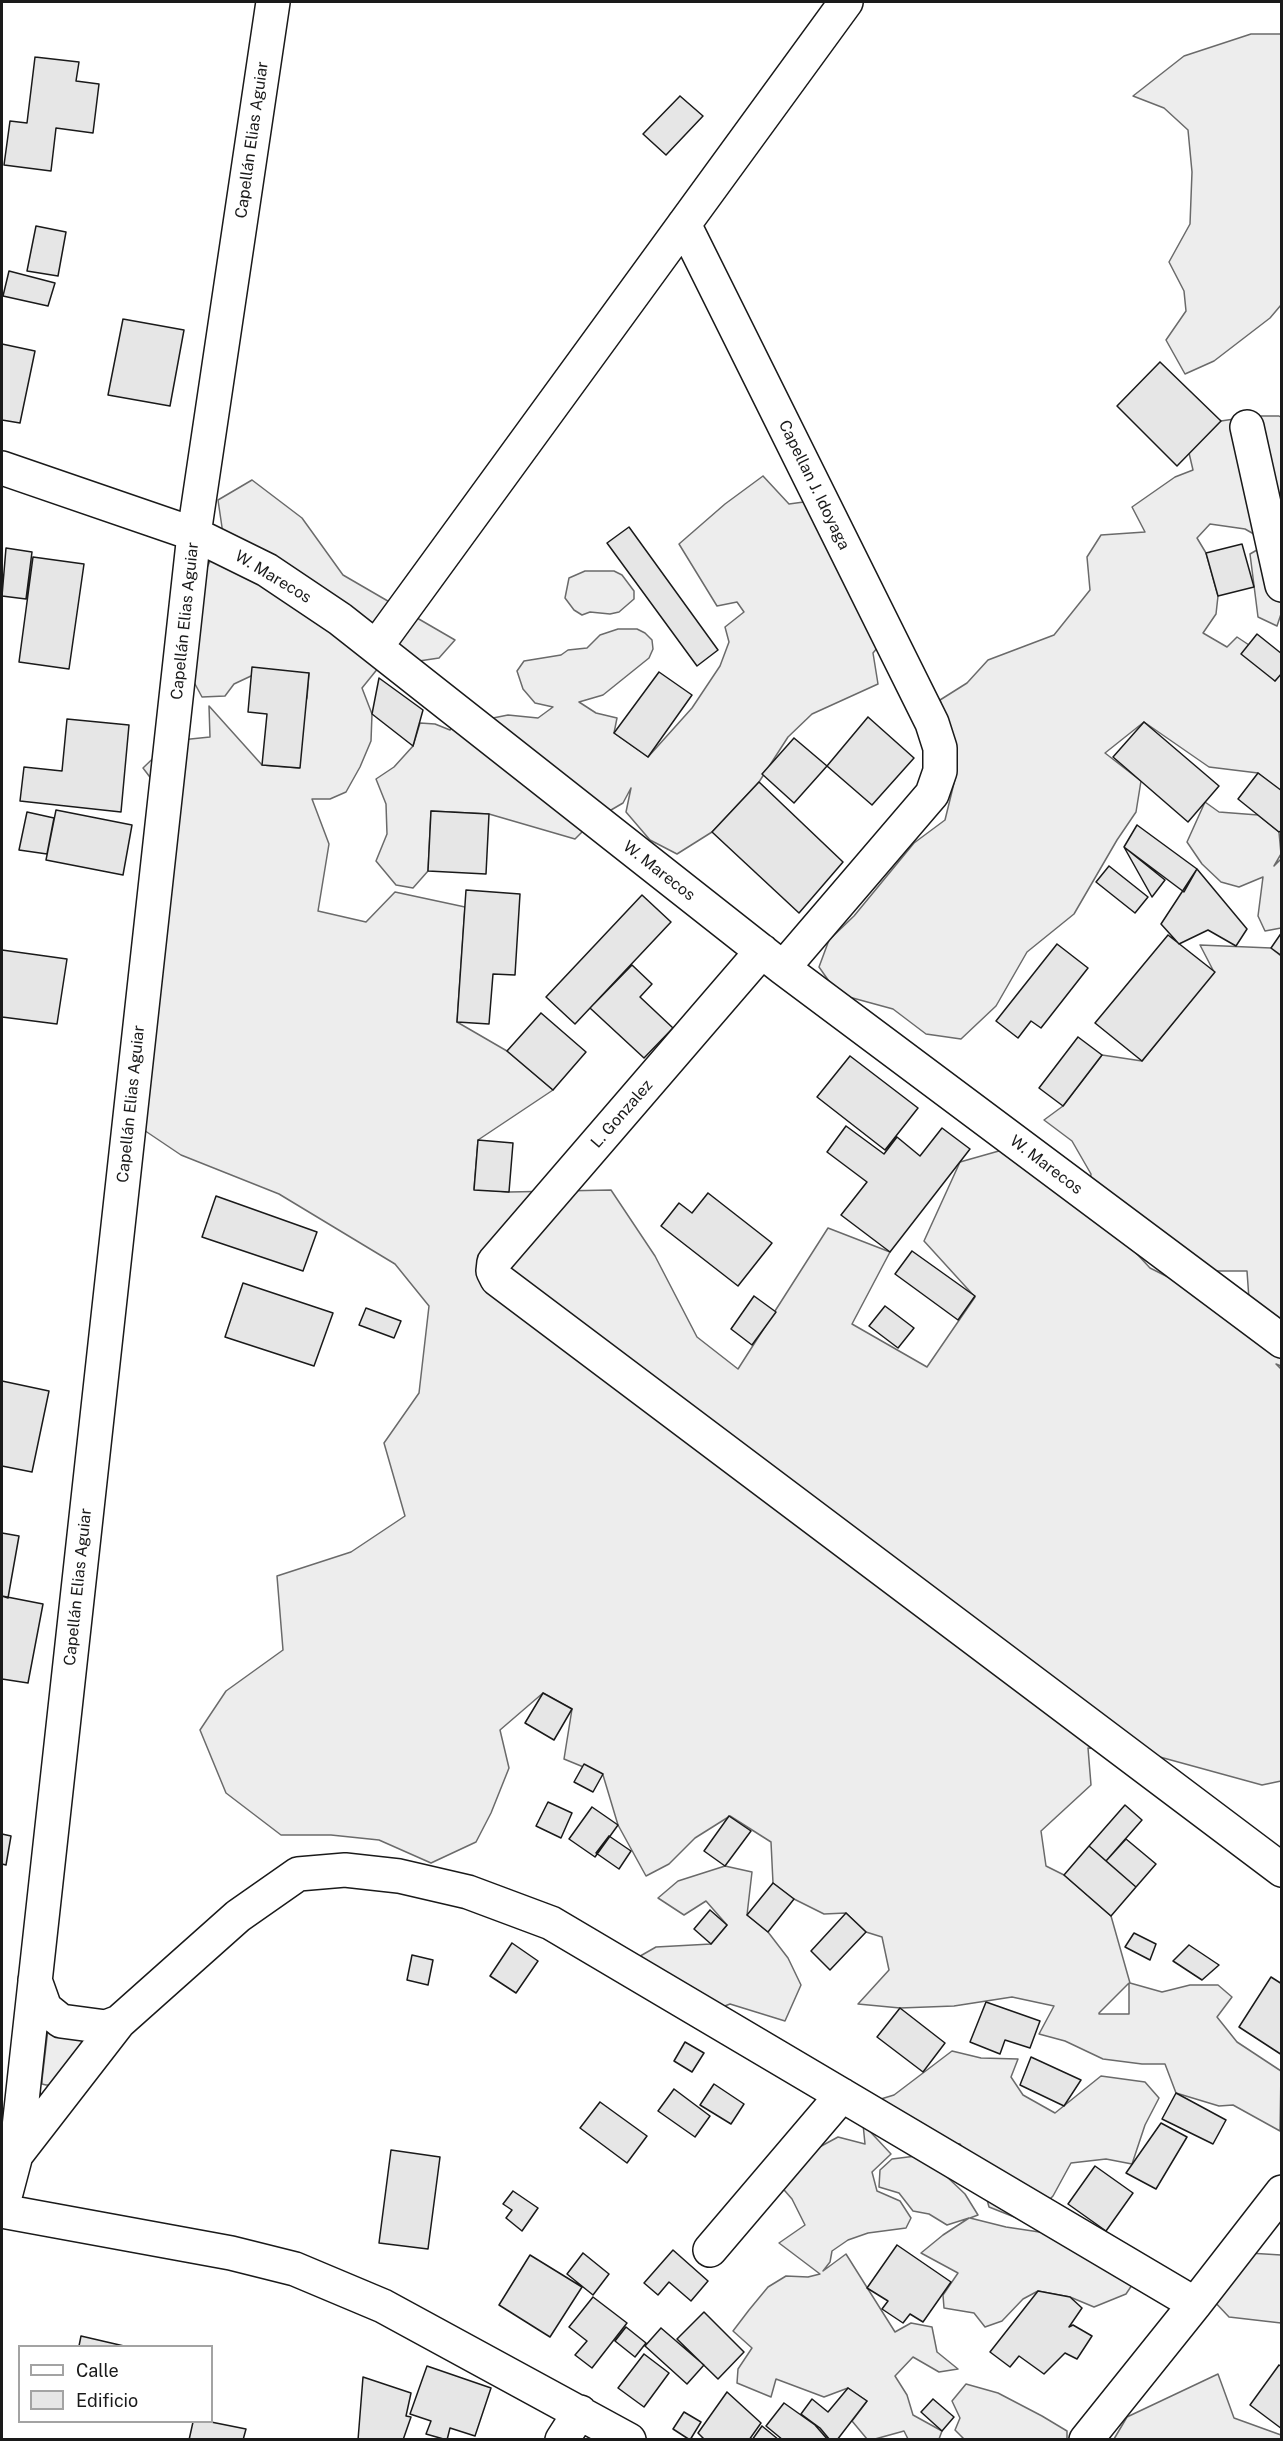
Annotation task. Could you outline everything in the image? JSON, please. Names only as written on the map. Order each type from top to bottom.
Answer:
[{"type":"street","name":"Capellán Elias Aguiar","points":[[2,2210],[16,2155],[194,534],[273,2]]},
{"type":"street","points":[[376,647],[846,2]]},
{"type":"street","name":"Capellan J. Idoyaga","points":[[684,224],[932,723],[940,748]]},
{"type":"street","points":[[1247,427],[1281,585]]},
{"type":"street","name":"W. Marecos","points":[[2,468],[194,534],[267,570],[340,619],[772,959],[1281,1341]]},
{"type":"street","name":"L. Gonzalez","points":[[940,748],[940,771],[932,794],[772,959],[494,1262],[493,1271],[498,1280],[1281,1870]]},
{"type":"street","points":[[16,2155],[120,2022],[238,1916],[298,1874],[345,1870],[399,1876],[468,1892],[551,1923],[1195,2304]]},
{"type":"street","points":[[35,1980],[45,2008],[61,2021],[106,2027],[120,2022]]},
{"type":"street","points":[[710,2250],[842,2095]]},
{"type":"street","points":[[1086,2439],[1195,2304],[1281,2192]]},
{"type":"street","points":[[2,2210],[231,2253],[295,2270],[383,2306],[628,2439]]},
{"type":"street","points":[[562,2439],[580,2412]]},
{"type":"shaded area","points":[[1251,34],[1281,34],[1281,305],[1270,318],[1214,361],[1185,374],[1166,340],[1186,311],[1184,291],[1169,262],[1190,224],[1192,172],[1188,130],[1164,108],[1133,96],[1184,56]]},
{"type":"shaded area","points":[[1254,416],[1282,418],[1281,528],[1259,537],[1245,529],[1210,524],[1197,538],[1206,553],[1218,596],[1216,614],[1203,633],[1227,647],[1237,637],[1249,645],[1275,681],[1281,673],[1281,791],[1258,773],[1209,767],[1144,722],[1105,753],[1141,781],[1136,812],[1074,914],[1027,952],[996,1006],[961,1039],[926,1034],[893,1009],[838,994],[819,967],[829,940],[854,916],[914,843],[945,820],[955,779],[952,741],[940,700],[967,683],[988,660],[1054,635],[1090,590],[1087,557],[1101,535],[1145,532],[1132,507],[1175,477],[1193,470],[1189,453],[1195,434],[1221,421]]},
{"type":"shaded area","points":[[763,476],[789,504],[811,501],[893,629],[873,653],[878,684],[812,714],[788,737],[759,782],[712,832],[677,854],[650,840],[626,812],[631,788],[623,803],[594,820],[575,839],[489,814],[431,811],[428,871],[413,888],[396,885],[376,861],[387,834],[386,804],[376,779],[394,767],[413,746],[420,723],[435,724],[450,730],[460,714],[488,719],[508,715],[538,718],[553,707],[535,703],[523,689],[517,671],[524,661],[561,655],[568,650],[587,648],[600,635],[618,629],[637,629],[645,633],[652,640],[653,649],[649,658],[603,695],[579,702],[596,713],[617,718],[614,733],[648,757],[692,708],[720,666],[729,642],[725,627],[744,612],[737,602],[717,606],[679,544],[725,504]]},
{"type":"shaded area","points":[[252,480],[302,518],[343,575],[455,640],[439,658],[379,667],[362,688],[372,714],[371,741],[360,767],[346,792],[330,799],[312,799],[329,844],[318,911],[366,922],[395,892],[465,907],[457,1022],[507,1051],[553,1090],[478,1140],[474,1189],[509,1192],[611,1190],[655,1256],[697,1337],[738,1369],[828,1228],[890,1252],[852,1324],[927,1367],[975,1297],[924,1241],[960,1162],[1020,1145],[1088,1200],[1091,1174],[1072,1141],[1044,1120],[1063,1106],[1102,1055],[1142,1061],[1214,972],[1200,945],[1271,948],[1281,956],[1281,1366],[1276,1364],[1282,1370],[1281,1781],[1262,1785],[1138,1751],[1088,1748],[1091,1785],[1041,1831],[1046,1866],[1064,1875],[1111,1916],[1130,1983],[1162,1992],[1190,1985],[1218,1985],[1232,1997],[1217,2017],[1237,2042],[1281,2071],[1280,2131],[1233,2105],[1219,2106],[1176,2093],[1165,2064],[1142,2064],[1103,2059],[1065,2041],[1039,2034],[1054,2006],[1012,1997],[954,2006],[900,2008],[858,2004],[889,1970],[882,1937],[866,1932],[846,1913],[824,1914],[794,1899],[773,1883],[771,1842],[730,1816],[695,1838],[669,1864],[646,1876],[618,1825],[603,1775],[564,1759],[572,1709],[543,1693],[500,1730],[509,1768],[491,1813],[476,1842],[431,1863],[379,1840],[331,1835],[281,1835],[226,1793],[200,1730],[226,1691],[283,1650],[277,1576],[351,1552],[405,1516],[384,1443],[419,1393],[429,1306],[395,1264],[279,1194],[181,1155],[129,1120],[165,797],[143,768],[171,741],[210,737],[209,706],[262,765],[299,768],[296,725],[307,698],[309,673],[251,676],[234,684],[225,696],[202,697],[188,671],[192,599],[223,534],[218,500]],"holes":[[[1111,1226],[1210,1271],[1247,1271],[1249,1299],[1218,1302],[1150,1268]],[[1129,1983],[1129,2014],[1099,2014],[1099,2013]]]},
{"type":"shaded area","points":[[1281,536],[1281,614],[1277,626],[1258,617],[1250,554]]},
{"type":"shaded area","points":[[585,571],[614,571],[622,575],[634,591],[634,599],[619,612],[610,614],[590,612],[582,615],[574,610],[565,598],[569,578]]},
{"type":"shaded area","points":[[1205,802],[1219,812],[1258,815],[1279,832],[1281,854],[1274,866],[1281,859],[1281,928],[1265,931],[1258,916],[1263,877],[1239,887],[1221,882],[1202,864],[1187,842]]},
{"type":"shaded area","points":[[725,1866],[752,1872],[747,1915],[768,1932],[788,1958],[801,1985],[785,2021],[730,2004],[704,2014],[635,1959],[656,1947],[711,1944],[727,1925],[706,1901],[684,1915],[658,1898],[678,1881]]},
{"type":"shaded area","points":[[48,2029],[91,2036],[50,2085],[46,2085],[42,2084],[42,2080]]},
{"type":"shaded area","points":[[952,2051],[981,2058],[1018,2059],[1011,2077],[1023,2095],[1055,2113],[1101,2076],[1145,2082],[1159,2098],[1145,2125],[1132,2164],[1106,2159],[1071,2163],[1053,2196],[1027,2222],[989,2207],[981,2177],[960,2144],[916,2139],[871,2102],[894,2095]]},
{"type":"shaded area","points":[[863,2124],[891,2154],[872,2172],[877,2191],[900,2201],[911,2218],[906,2228],[868,2233],[848,2240],[832,2251],[830,2262],[823,2271],[846,2254],[895,2332],[911,2323],[932,2327],[937,2352],[958,2369],[939,2372],[913,2357],[895,2376],[907,2395],[913,2415],[942,2431],[939,2439],[908,2439],[904,2431],[867,2439],[852,2421],[867,2401],[848,2388],[824,2397],[776,2379],[771,2397],[737,2383],[738,2369],[752,2348],[733,2331],[768,2287],[786,2276],[808,2277],[820,2274],[779,2243],[805,2225],[792,2199],[778,2183],[814,2150],[838,2137],[865,2144]]},
{"type":"shaded area","points":[[924,2155],[965,2194],[978,2215],[970,2218],[1006,2227],[1046,2233],[1136,2279],[1126,2294],[1094,2307],[1070,2297],[1038,2291],[1023,2299],[1002,2321],[985,2327],[974,2313],[944,2308],[943,2295],[958,2273],[921,2253],[969,2218],[947,2225],[929,2214],[913,2211],[899,2193],[879,2187],[880,2170],[892,2159]]},
{"type":"shaded area","points":[[1249,2253],[1281,2255],[1281,2323],[1229,2317],[1212,2299]]},
{"type":"shaded area","points":[[1218,2374],[1234,2418],[1281,2435],[1281,2439],[1114,2439],[1127,2417]]},
{"type":"shaded area","points":[[966,2384],[998,2393],[1042,2416],[1067,2431],[1067,2439],[964,2439],[955,2430],[960,2418],[952,2401]]},
{"type":"building","points":[[35,57],[79,62],[76,81],[99,84],[93,133],[56,128],[51,171],[4,165],[10,121],[27,123]]},
{"type":"building","points":[[680,96],[703,116],[666,155],[643,134]]},
{"type":"building","points":[[36,226],[66,232],[58,276],[27,271]]},
{"type":"building","points":[[9,271],[55,283],[48,306],[3,296]]},
{"type":"building","points":[[123,319],[184,330],[170,406],[108,395]]},
{"type":"building","points":[[2,344],[35,351],[20,423],[2,420]]},
{"type":"building","points":[[1160,362],[1221,421],[1177,466],[1117,406]]},
{"type":"building","points":[[629,527],[718,650],[697,666],[607,543]]},
{"type":"building","points":[[1242,544],[1254,587],[1218,596],[1206,553]]},
{"type":"building","points":[[6,548],[32,552],[26,599],[2,596]]},
{"type":"building","points":[[33,557],[84,564],[69,669],[19,662]]},
{"type":"building","points":[[1257,634],[1282,654],[1282,673],[1275,681],[1241,654]]},
{"type":"building","points":[[252,667],[309,673],[300,768],[262,765],[267,714],[248,712]]},
{"type":"building","points":[[659,672],[692,695],[648,757],[614,733]]},
{"type":"building","points":[[379,678],[423,710],[413,746],[372,714]]},
{"type":"building","points":[[868,717],[914,758],[872,805],[827,766]]},
{"type":"building","points":[[67,719],[129,725],[121,812],[20,801],[24,767],[62,771]]},
{"type":"building","points":[[1144,722],[1219,786],[1188,822],[1113,757]]},
{"type":"building","points":[[794,738],[827,766],[794,803],[762,774]]},
{"type":"building","points":[[1258,773],[1282,791],[1282,830],[1279,832],[1238,799]]},
{"type":"building","points":[[759,782],[843,862],[799,913],[712,832]]},
{"type":"building","points":[[56,810],[132,825],[123,875],[46,860]]},
{"type":"building","points":[[431,811],[489,814],[486,874],[428,871]]},
{"type":"building","points":[[27,812],[54,818],[47,854],[19,850]]},
{"type":"building","points":[[1137,825],[1197,869],[1184,892],[1124,847]]},
{"type":"building","points":[[1124,847],[1165,880],[1152,897]]},
{"type":"building","points":[[1109,866],[1148,897],[1135,913],[1096,882]]},
{"type":"building","points":[[1197,869],[1247,929],[1236,946],[1208,930],[1179,944],[1161,924]]},
{"type":"building","points":[[466,890],[520,894],[515,975],[493,974],[489,1024],[457,1022]]},
{"type":"building","points":[[642,895],[671,922],[575,1024],[546,997]]},
{"type":"building","points":[[1282,932],[1282,956],[1271,948]]},
{"type":"building","points":[[1168,935],[1215,972],[1142,1061],[1095,1023]]},
{"type":"building","points":[[1057,944],[1088,968],[1041,1028],[1031,1021],[1018,1038],[996,1021]]},
{"type":"building","points":[[2,950],[67,959],[57,1024],[2,1017]]},
{"type":"building","points":[[632,965],[652,984],[640,997],[673,1028],[644,1058],[590,1008]]},
{"type":"building","points":[[541,1013],[586,1052],[553,1090],[507,1051]]},
{"type":"building","points":[[1078,1037],[1102,1055],[1063,1106],[1039,1088]]},
{"type":"building","points":[[850,1056],[918,1108],[885,1150],[817,1097]]},
{"type":"building","points":[[846,1126],[884,1154],[897,1137],[920,1156],[942,1128],[970,1149],[890,1252],[841,1215],[867,1182],[827,1152]]},
{"type":"building","points":[[478,1140],[513,1143],[509,1192],[474,1190]]},
{"type":"building","points":[[708,1193],[772,1243],[738,1286],[661,1226],[679,1203],[692,1213]]},
{"type":"building","points":[[216,1196],[317,1232],[303,1271],[202,1237]]},
{"type":"building","points":[[912,1251],[975,1296],[958,1320],[895,1274]]},
{"type":"building","points":[[243,1283],[333,1313],[314,1366],[225,1337]]},
{"type":"building","points":[[754,1296],[776,1312],[752,1345],[731,1329]]},
{"type":"building","points":[[885,1306],[914,1328],[898,1348],[869,1326]]},
{"type":"building","points":[[366,1308],[401,1321],[394,1338],[359,1325]]},
{"type":"building","points":[[2,1381],[49,1391],[32,1472],[2,1466]]},
{"type":"building","points":[[2,1533],[19,1536],[8,1598],[2,1596]]},
{"type":"building","points":[[2,1596],[43,1604],[28,1683],[2,1679]]},
{"type":"building","points":[[543,1693],[572,1709],[554,1740],[525,1723]]},
{"type":"building","points":[[584,1764],[603,1774],[593,1792],[574,1782]]},
{"type":"building","points":[[548,1802],[572,1813],[561,1838],[536,1826]]},
{"type":"building","points":[[1125,1805],[1142,1820],[1106,1861],[1089,1846]]},
{"type":"building","points":[[592,1807],[618,1825],[595,1857],[569,1839]]},
{"type":"building","points":[[729,1816],[751,1831],[725,1866],[704,1851]]},
{"type":"building","points":[[2,1834],[11,1836],[6,1865],[2,1864]]},
{"type":"building","points":[[609,1836],[631,1851],[619,1869],[596,1853]]},
{"type":"building","points":[[1126,1839],[1156,1864],[1136,1887],[1106,1861]]},
{"type":"building","points":[[1089,1846],[1136,1887],[1111,1916],[1064,1875]]},
{"type":"building","points":[[773,1883],[794,1899],[768,1932],[747,1915]]},
{"type":"building","points":[[710,1910],[727,1925],[711,1944],[694,1929]]},
{"type":"building","points":[[846,1913],[866,1932],[830,1970],[811,1951]]},
{"type":"building","points":[[1134,1933],[1156,1944],[1150,1960],[1125,1947]]},
{"type":"building","points":[[512,1943],[538,1961],[516,1993],[490,1976]]},
{"type":"building","points":[[1189,1945],[1219,1965],[1202,1980],[1173,1961]]},
{"type":"building","points":[[412,1955],[433,1960],[428,1985],[407,1980]]},
{"type":"building","points":[[1271,1977],[1282,1984],[1282,2055],[1239,2027]]},
{"type":"building","points":[[986,2002],[1040,2021],[1030,2048],[1005,2040],[1000,2054],[970,2042]]},
{"type":"building","points":[[900,2008],[945,2043],[923,2072],[877,2037]]},
{"type":"building","points":[[685,2042],[704,2053],[692,2072],[674,2061]]},
{"type":"building","points":[[1031,2057],[1081,2080],[1064,2106],[1020,2085]]},
{"type":"building","points":[[714,2084],[744,2104],[731,2124],[700,2105]]},
{"type":"building","points":[[674,2089],[710,2116],[695,2137],[658,2111]]},
{"type":"building","points":[[1176,2093],[1226,2120],[1213,2144],[1162,2119]]},
{"type":"building","points":[[600,2102],[647,2136],[627,2163],[580,2128]]},
{"type":"building","points":[[1161,2123],[1187,2137],[1156,2189],[1126,2173]]},
{"type":"building","points":[[391,2150],[440,2157],[428,2249],[379,2243]]},
{"type":"building","points":[[1095,2166],[1133,2193],[1106,2231],[1068,2204]]},
{"type":"building","points":[[513,2191],[538,2208],[522,2231],[506,2218],[512,2210],[503,2204]]},
{"type":"building","points":[[897,2245],[951,2282],[923,2322],[910,2314],[903,2323],[882,2309],[888,2301],[867,2288]]},
{"type":"building","points":[[673,2250],[708,2281],[691,2301],[669,2282],[658,2295],[644,2283]]},
{"type":"building","points":[[583,2253],[609,2274],[593,2295],[567,2274]]},
{"type":"building","points":[[530,2255],[582,2287],[550,2337],[499,2305]]},
{"type":"building","points":[[1038,2291],[1070,2297],[1082,2308],[1069,2327],[1073,2325],[1092,2336],[1077,2359],[1065,2353],[1044,2374],[1019,2356],[1010,2367],[990,2352]]},
{"type":"building","points":[[593,2297],[627,2323],[592,2368],[575,2355],[587,2341],[569,2327]]},
{"type":"building","points":[[704,2312],[744,2352],[718,2379],[677,2339]]},
{"type":"building","points":[[626,2327],[646,2343],[635,2357],[615,2341]]},
{"type":"building","points":[[661,2328],[704,2365],[687,2384],[645,2346]]},
{"type":"building","points":[[81,2336],[120,2345],[79,2345]]},
{"type":"building","points":[[644,2354],[669,2373],[644,2407],[618,2388]]},
{"type":"building","points":[[1279,2365],[1282,2367],[1282,2429],[1250,2405]]},
{"type":"building","points":[[427,2366],[491,2388],[475,2436],[450,2428],[447,2440],[426,2434],[431,2421],[410,2414]]},
{"type":"building","points":[[363,2377],[411,2393],[406,2416],[411,2417],[403,2440],[358,2440]]},
{"type":"building","points":[[848,2388],[867,2401],[837,2440],[830,2440],[820,2428],[801,2414],[812,2399],[828,2412]]},
{"type":"building","points":[[727,2392],[761,2423],[749,2440],[705,2440],[698,2433]]},
{"type":"building","points":[[933,2399],[954,2417],[942,2431],[921,2412]]},
{"type":"building","points":[[784,2403],[815,2425],[828,2440],[783,2440],[766,2426]]},
{"type":"building","points":[[684,2412],[701,2422],[690,2440],[673,2429]]},
{"type":"building","points":[[213,2422],[246,2429],[243,2440],[189,2440],[193,2423]]},
{"type":"building","points":[[762,2426],[779,2440],[752,2440]]}]
